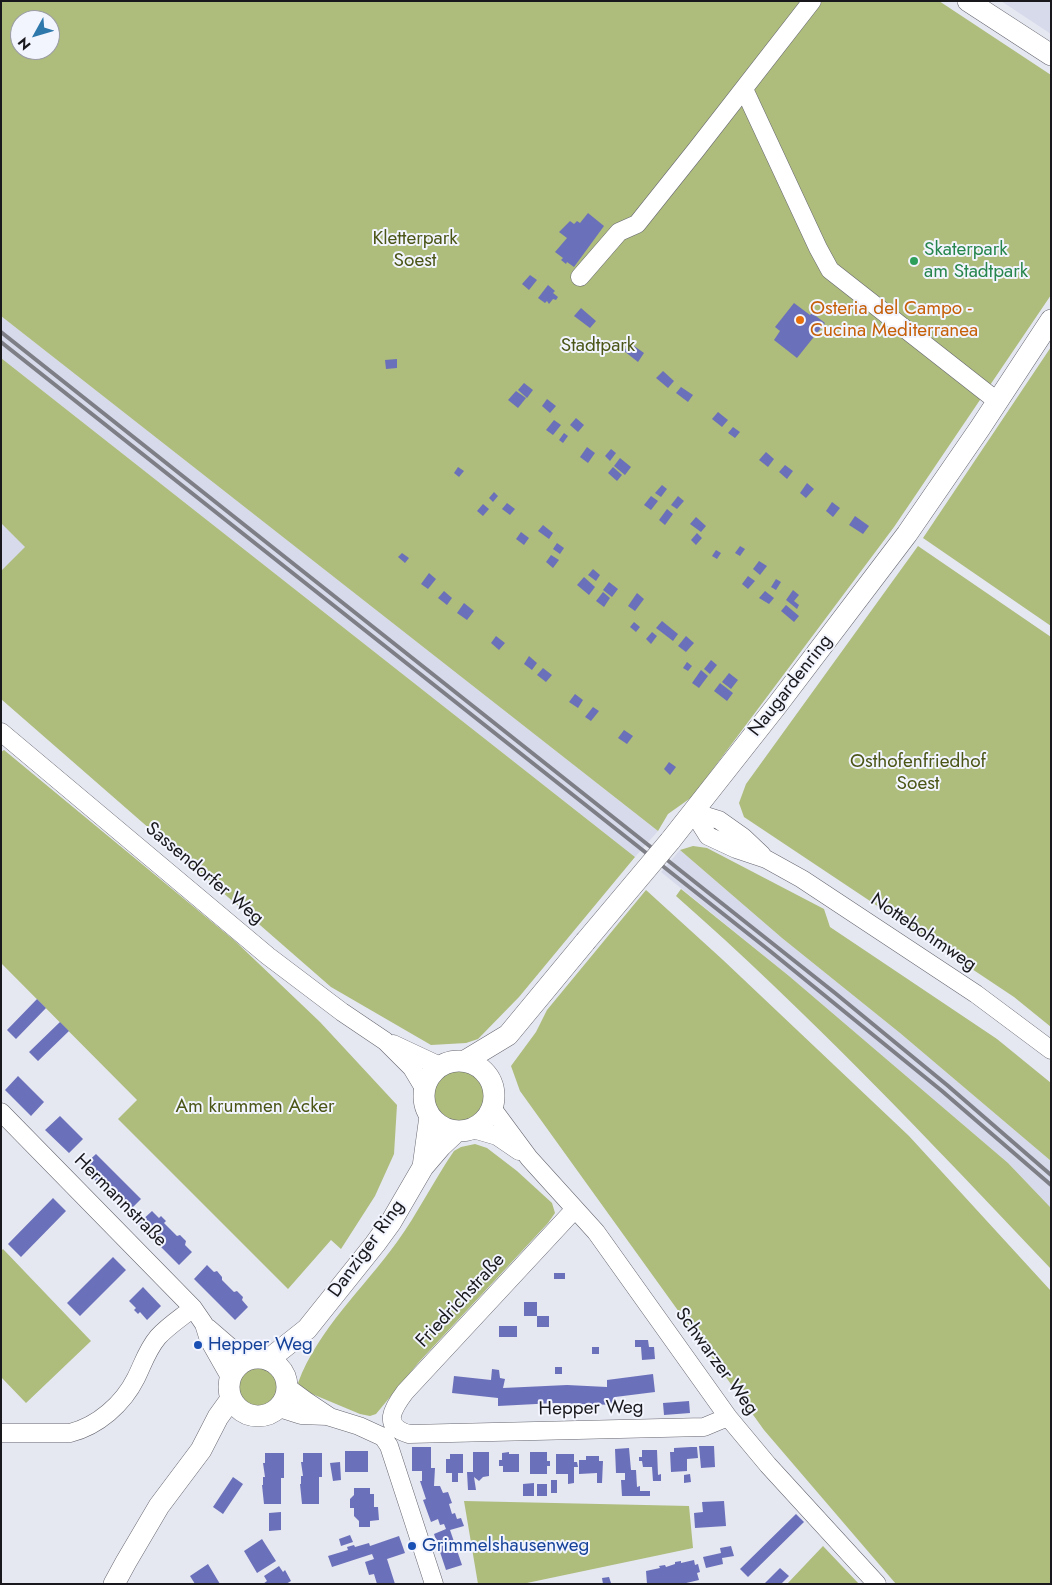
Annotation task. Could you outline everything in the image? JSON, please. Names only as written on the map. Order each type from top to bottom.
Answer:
[{"type":"main road","points":[[968,1],[1051,55]]},
{"type":"main road","name":"Naugardenring","points":[[465,1061],[508,1035],[670,841],[907,534],[1051,320]]},
{"type":"main road","name":"Naugardenring","points":[[488,1077],[500,1058],[508,1035]]},
{"type":"main road","points":[[452,1061],[465,1061],[478,1066],[488,1077],[493,1087],[494,1098],[492,1108],[484,1120],[465,1130],[442,1127],[430,1116],[424,1103],[424,1088],[431,1075],[440,1066],[452,1061]]},
{"type":"main road","name":"Danziger Ring","points":[[423,1167],[430,1116]]},
{"type":"main road","name":"Danziger Ring","points":[[268,1360],[307,1329],[391,1222],[423,1167],[440,1146],[465,1130]]},
{"type":"main road","name":"Danziger Ring","points":[[286,1381],[307,1329]]},
{"type":"main road","points":[[257,1358],[268,1360],[278,1366],[286,1381],[285,1398],[279,1408],[269,1414],[258,1417],[246,1415],[230,1399],[228,1388],[230,1377],[236,1367],[245,1360],[257,1358]]},
{"type":"main road","points":[[114,1584],[159,1506],[201,1450],[218,1417],[230,1399]]},
{"type":"main road","points":[[201,1450],[246,1415]]},
{"type":"street","points":[[580,277],[619,232],[637,224],[812,1]]},
{"type":"street","points":[[744,89],[830,270],[997,401]]},
{"type":"street","name":"Sassendorfer Weg","points":[[1,732],[268,956],[342,1012],[385,1041],[440,1066]]},
{"type":"street","name":"Nottebohmweg","points":[[692,812],[708,836],[736,849],[766,859],[831,897],[976,994],[1051,1050]]},
{"type":"street","name":"Sassendorfer Weg","points":[[385,1041],[412,1068],[424,1088]]},
{"type":"street","name":"Schwarzer Weg","points":[[492,1108],[530,1158],[610,1252],[728,1417],[791,1491],[877,1584]]},
{"type":"street","name":"Hermannstraße","points":[[1,1112],[193,1308],[204,1324],[245,1360]]},
{"type":"street","name":"Schwarzer Weg","points":[[465,1130],[497,1136],[530,1158]]},
{"type":"street","name":"Friedrichstraße","points":[[389,1432],[392,1412],[405,1392],[576,1210]]},
{"type":"street","points":[[1,1433],[70,1433],[94,1423],[119,1404],[129,1391],[146,1354],[158,1336],[193,1308]]},
{"type":"street","name":"Hermannstraße","points":[[204,1324],[209,1340],[230,1377]]},
{"type":"street","name":"Hepper Weg","points":[[286,1381],[306,1402],[330,1416],[359,1426],[409,1434],[704,1427],[728,1417]]},
{"type":"street","name":"Hepper Weg","points":[[279,1408],[301,1415],[330,1416]]},
{"type":"street","points":[[389,1432],[390,1446],[434,1584]]},
{"type":"shaded area","points":[[1001,1],[1051,1],[1051,34]]},
{"type":"shaded area","points":[[1,316],[658,831],[635,857],[1,358]]},
{"type":"shaded area","points":[[1,523],[26,547],[1,571]]},
{"type":"shaded area","points":[[680,850],[782,938],[900,1033],[1051,1161],[1051,1208],[1008,1163],[789,976],[661,872]]},
{"type":"green space","name":"Stadtpark","points":[[1,1],[939,1],[1051,75],[1051,295],[894,527],[692,797],[668,814],[658,831],[1,316]]},
{"type":"green space","points":[[1051,347],[1051,626],[923,538]]},
{"type":"green space","points":[[1,358],[635,857],[519,997],[478,1039],[466,1043],[431,1045],[331,987],[1,699],[1,571],[25,547],[1,523]]},
{"type":"green space","name":"Osthofenfriedhof Soest","points":[[918,546],[1051,637],[1051,1027],[1014,997],[744,817],[739,803],[746,784]]},
{"type":"green space","name":"Am krummen Acker","points":[[4,750],[235,941],[320,1022],[397,1105],[394,1154],[375,1196],[341,1249],[331,1240],[288,1289],[118,1119],[137,1100],[1,963],[1,752]]},
{"type":"green space","points":[[693,846],[707,848],[824,909],[830,927],[997,1039],[1051,1083],[1051,1161],[900,1033],[782,938],[680,850]]},
{"type":"green space","points":[[681,889],[789,976],[1008,1163],[1051,1208],[1051,1269],[914,1125],[821,1031],[676,896]]},
{"type":"green space","points":[[646,890],[909,1136],[1051,1291],[1051,1584],[896,1584],[764,1430],[520,1091],[511,1066],[536,1032],[547,1010]]},
{"type":"green space","points":[[459,1066],[475,1071],[483,1079],[488,1095],[483,1111],[475,1119],[459,1124],[443,1119],[435,1111],[430,1095],[435,1079],[443,1071]]},
{"type":"green space","points":[[475,1144],[487,1148],[517,1171],[552,1203],[555,1213],[548,1223],[419,1362],[376,1414],[370,1416],[360,1414],[305,1391],[298,1383],[307,1363],[329,1327],[397,1242],[454,1151],[461,1147]]},
{"type":"green space","points":[[3,1249],[91,1341],[26,1403],[1,1377],[1,1251]]},
{"type":"green space","points":[[262,1367],[270,1370],[276,1376],[279,1388],[276,1400],[270,1406],[254,1409],[246,1406],[240,1400],[237,1384],[240,1376],[246,1370]]},
{"type":"green space","points":[[464,1501],[689,1506],[693,1548],[522,1584],[478,1584]]},
{"type":"green space","points":[[823,1546],[859,1584],[787,1584]]},
{"type":"building","points":[[588,213],[604,226],[574,267],[567,262],[566,264],[561,260],[563,258],[555,252],[567,238],[559,232],[570,221],[574,224],[577,221],[580,223]]},
{"type":"building","points":[[530,275],[537,280],[529,290],[522,284]]},
{"type":"building","points":[[548,285],[555,291],[553,293],[558,297],[549,304],[547,301],[545,303],[538,298]]},
{"type":"building","points":[[794,303],[825,323],[797,358],[774,340],[780,331],[775,327]]},
{"type":"building","points":[[581,308],[596,321],[590,328],[574,316]]},
{"type":"building","points":[[630,343],[644,353],[638,362],[624,351]]},
{"type":"building","points":[[397,359],[397,368],[386,369],[385,360]]},
{"type":"building","points":[[663,371],[674,381],[668,388],[656,378]]},
{"type":"building","points":[[524,383],[533,390],[527,398],[518,390]]},
{"type":"building","points":[[681,387],[693,395],[688,402],[676,393]]},
{"type":"building","points":[[516,391],[526,398],[518,408],[508,400]]},
{"type":"building","points":[[547,399],[556,406],[550,413],[542,406]]},
{"type":"building","points":[[718,412],[728,420],[722,427],[712,419]]},
{"type":"building","points":[[576,418],[584,425],[578,432],[570,425]]},
{"type":"building","points":[[554,420],[561,425],[553,435],[546,430]]},
{"type":"building","points":[[733,427],[740,432],[735,438],[728,433]]},
{"type":"building","points":[[564,433],[568,436],[563,443],[559,440]]},
{"type":"building","points":[[587,447],[595,453],[588,463],[580,457]]},
{"type":"building","points":[[611,449],[616,453],[610,461],[605,456]]},
{"type":"building","points":[[766,452],[774,459],[768,467],[759,460]]},
{"type":"building","points":[[620,458],[631,467],[625,475],[614,466]]},
{"type":"building","points":[[785,465],[793,471],[787,479],[779,472]]},
{"type":"building","points":[[458,467],[464,471],[459,477],[454,473]]},
{"type":"building","points":[[613,467],[622,475],[617,481],[608,473]]},
{"type":"building","points":[[807,483],[814,489],[806,498],[800,493]]},
{"type":"building","points":[[662,485],[667,489],[661,497],[655,493]]},
{"type":"building","points":[[494,492],[498,496],[493,502],[489,498]]},
{"type":"building","points":[[651,496],[658,501],[651,510],[644,505]]},
{"type":"building","points":[[678,496],[684,501],[677,509],[671,505]]},
{"type":"building","points":[[832,502],[840,508],[833,517],[826,511]]},
{"type":"building","points":[[507,503],[515,509],[510,515],[502,509]]},
{"type":"building","points":[[483,504],[489,509],[483,516],[477,511]]},
{"type":"building","points":[[667,509],[673,514],[665,525],[659,520]]},
{"type":"building","points":[[855,516],[869,526],[863,534],[849,525]]},
{"type":"building","points":[[696,517],[706,526],[701,532],[690,524]]},
{"type":"building","points":[[543,525],[553,533],[549,539],[538,531]]},
{"type":"building","points":[[521,532],[529,538],[524,545],[516,539]]},
{"type":"building","points":[[697,533],[702,538],[696,545],[691,540]]},
{"type":"building","points":[[557,543],[564,548],[560,554],[553,549]]},
{"type":"building","points":[[740,546],[745,549],[740,556],[735,553]]},
{"type":"building","points":[[716,550],[721,553],[717,559],[712,556]]},
{"type":"building","points":[[402,553],[409,558],[405,563],[398,557]]},
{"type":"building","points":[[551,555],[559,560],[553,568],[546,562]]},
{"type":"building","points":[[759,561],[767,566],[760,575],[753,569]]},
{"type":"building","points":[[593,569],[600,575],[596,581],[588,575]]},
{"type":"building","points":[[429,573],[436,579],[428,589],[421,584]]},
{"type":"building","points":[[748,576],[755,581],[748,589],[742,584]]},
{"type":"building","points":[[584,577],[595,587],[589,595],[577,585]]},
{"type":"building","points":[[776,579],[781,582],[776,590],[771,587]]},
{"type":"building","points":[[609,582],[618,589],[612,597],[603,590]]},
{"type":"building","points":[[793,590],[799,595],[794,601],[799,605],[797,609],[786,600]]},
{"type":"building","points":[[444,591],[452,598],[447,605],[438,598]]},
{"type":"building","points":[[765,591],[774,598],[769,604],[759,598]]},
{"type":"building","points":[[603,592],[610,598],[604,607],[596,601]]},
{"type":"building","points":[[637,593],[644,599],[635,611],[628,606]]},
{"type":"building","points":[[464,603],[474,611],[467,620],[457,613]]},
{"type":"building","points":[[786,605],[799,616],[794,622],[781,611]]},
{"type":"building","points":[[662,621],[678,634],[673,641],[656,628]]},
{"type":"building","points":[[634,622],[640,627],[636,632],[630,627]]},
{"type":"building","points":[[652,632],[657,636],[651,644],[646,639]]},
{"type":"building","points":[[496,636],[505,643],[499,650],[491,643]]},
{"type":"building","points":[[686,636],[694,643],[686,652],[678,646]]},
{"type":"building","points":[[529,656],[537,663],[532,670],[524,664]]},
{"type":"building","points":[[711,660],[717,665],[710,674],[704,669]]},
{"type":"building","points":[[687,662],[692,666],[688,671],[683,668]]},
{"type":"building","points":[[543,668],[552,675],[546,682],[537,675]]},
{"type":"building","points":[[701,670],[708,676],[699,688],[692,683]]},
{"type":"building","points":[[729,673],[738,680],[731,689],[722,682]]},
{"type":"building","points":[[720,683],[733,693],[727,701],[714,691]]},
{"type":"building","points":[[575,694],[583,700],[578,708],[569,702]]},
{"type":"building","points":[[593,707],[599,711],[591,721],[585,717]]},
{"type":"building","points":[[624,730],[633,736],[627,744],[618,738]]},
{"type":"building","points":[[669,762],[676,767],[670,775],[664,769]]},
{"type":"building","points":[[37,999],[46,1008],[16,1039],[7,1030]]},
{"type":"building","points":[[60,1022],[69,1031],[38,1061],[29,1052]]},
{"type":"building","points":[[18,1076],[44,1102],[31,1116],[5,1090]]},
{"type":"building","points":[[60,1116],[83,1139],[69,1153],[45,1130]]},
{"type":"building","points":[[96,1154],[141,1199],[127,1213],[82,1167]]},
{"type":"building","points":[[53,1198],[66,1211],[21,1257],[8,1244]]},
{"type":"building","points":[[152,1211],[159,1218],[161,1216],[166,1221],[164,1223],[177,1236],[180,1235],[186,1241],[185,1245],[192,1252],[179,1265],[138,1224]]},
{"type":"building","points":[[113,1257],[126,1270],[80,1316],[67,1303]]},
{"type":"building","points":[[207,1265],[214,1272],[217,1271],[222,1280],[234,1292],[237,1291],[243,1297],[242,1300],[248,1307],[235,1320],[194,1279]]},
{"type":"building","points":[[554,1273],[565,1273],[565,1279],[554,1279]]},
{"type":"building","points":[[143,1287],[161,1306],[147,1320],[140,1312],[138,1314],[134,1310],[136,1308],[129,1301]]},
{"type":"building","points":[[524,1302],[537,1302],[537,1316],[524,1316]]},
{"type":"building","points":[[537,1316],[549,1316],[549,1327],[537,1327]]},
{"type":"building","points":[[499,1326],[517,1326],[517,1337],[499,1337]]},
{"type":"building","points":[[635,1340],[648,1340],[649,1347],[654,1347],[655,1359],[642,1360],[641,1347],[635,1347]]},
{"type":"building","points":[[592,1347],[599,1347],[599,1354],[592,1354]]},
{"type":"building","points":[[555,1367],[562,1367],[562,1374],[555,1374]]},
{"type":"building","points":[[492,1369],[499,1370],[500,1378],[505,1379],[503,1388],[567,1385],[607,1387],[607,1380],[653,1374],[655,1392],[615,1397],[615,1405],[555,1403],[498,1406],[498,1398],[452,1393],[454,1376],[491,1380]]},
{"type":"building","points":[[689,1401],[690,1413],[664,1415],[663,1403]]},
{"type":"building","points":[[699,1446],[714,1446],[715,1467],[701,1468]]},
{"type":"building","points":[[412,1447],[431,1447],[431,1468],[435,1468],[434,1486],[440,1486],[443,1493],[448,1492],[452,1503],[449,1504],[452,1514],[455,1513],[457,1519],[461,1518],[464,1526],[450,1530],[462,1565],[446,1570],[434,1534],[446,1529],[444,1524],[440,1525],[438,1519],[431,1522],[423,1500],[426,1499],[420,1481],[422,1481],[422,1471],[412,1471]]},
{"type":"building","points":[[697,1447],[698,1458],[687,1459],[687,1471],[671,1472],[670,1452],[674,1452],[674,1448]]},
{"type":"building","points":[[629,1448],[631,1470],[636,1470],[637,1487],[640,1486],[640,1491],[650,1491],[650,1496],[622,1496],[621,1480],[625,1480],[625,1473],[616,1473],[615,1449]]},
{"type":"building","points":[[642,1450],[657,1450],[658,1475],[661,1474],[661,1481],[653,1481],[652,1467],[643,1467],[642,1461],[639,1461],[639,1457],[642,1457]]},
{"type":"building","points":[[345,1451],[368,1451],[368,1472],[345,1472]]},
{"type":"building","points":[[473,1452],[489,1452],[489,1476],[483,1477],[479,1481],[474,1477],[476,1490],[468,1490],[467,1472],[473,1472]]},
{"type":"building","points":[[509,1452],[509,1454],[519,1454],[519,1472],[503,1472],[503,1466],[499,1466],[499,1460],[502,1460],[502,1453]]},
{"type":"building","points":[[530,1452],[547,1452],[547,1461],[550,1461],[550,1466],[547,1466],[547,1474],[530,1474]]},
{"type":"building","points":[[265,1453],[284,1453],[284,1478],[281,1478],[281,1504],[264,1504],[262,1485],[263,1477],[265,1477],[263,1463],[265,1463]]},
{"type":"building","points":[[303,1453],[322,1453],[322,1477],[319,1477],[319,1504],[302,1504],[300,1484],[301,1476],[303,1476],[301,1462],[303,1462]]},
{"type":"building","points":[[450,1454],[463,1454],[463,1473],[458,1473],[458,1482],[452,1482],[452,1473],[446,1473],[446,1459],[450,1459]]},
{"type":"building","points":[[556,1454],[574,1454],[574,1462],[577,1462],[578,1467],[574,1467],[574,1483],[568,1484],[568,1474],[556,1474]]},
{"type":"building","points":[[586,1456],[599,1456],[599,1461],[603,1461],[602,1483],[597,1483],[597,1473],[579,1474],[579,1460],[586,1460]]},
{"type":"building","points":[[340,1462],[341,1480],[333,1481],[330,1463]]},
{"type":"building","points":[[690,1474],[691,1482],[684,1483],[684,1475]]},
{"type":"building","points":[[233,1477],[243,1484],[223,1514],[213,1507]]},
{"type":"building","points":[[551,1480],[557,1480],[557,1493],[551,1493]]},
{"type":"building","points":[[534,1483],[534,1496],[523,1496],[523,1484]]},
{"type":"building","points":[[537,1484],[547,1484],[547,1496],[537,1496]]},
{"type":"building","points":[[354,1488],[370,1488],[370,1494],[374,1494],[374,1507],[378,1507],[379,1520],[370,1521],[370,1527],[359,1527],[359,1521],[354,1516],[354,1508],[350,1508],[350,1499],[354,1495]]},
{"type":"building","points":[[724,1501],[726,1526],[695,1528],[694,1513],[703,1512],[702,1502]]},
{"type":"building","points":[[281,1512],[281,1530],[269,1531],[269,1513]]},
{"type":"building","points":[[796,1514],[804,1522],[748,1577],[740,1569]]},
{"type":"building","points":[[350,1535],[353,1542],[341,1546],[339,1539]]},
{"type":"building","points":[[399,1536],[405,1553],[387,1559],[395,1584],[377,1584],[374,1574],[369,1575],[365,1562],[374,1559],[372,1554],[332,1567],[328,1556],[348,1550],[347,1547],[369,1543],[370,1546]]},
{"type":"building","points":[[262,1539],[276,1561],[257,1573],[244,1551]]},
{"type":"building","points":[[731,1546],[734,1556],[722,1558],[723,1564],[706,1568],[703,1557],[721,1553],[720,1548]]},
{"type":"building","points":[[694,1560],[695,1565],[698,1564],[700,1572],[697,1573],[699,1580],[682,1584],[647,1584],[646,1571],[660,1568],[659,1566],[665,1565],[666,1567],[675,1564],[675,1562],[681,1561],[681,1563]]},
{"type":"building","points":[[208,1564],[220,1584],[195,1584],[190,1576]]},
{"type":"building","points":[[279,1566],[283,1572],[285,1570],[291,1581],[286,1584],[263,1584],[267,1581],[264,1576]]},
{"type":"building","points":[[780,1568],[789,1576],[781,1584],[764,1584]]},
{"type":"building","points":[[609,1577],[611,1583],[603,1584],[602,1578]]},
{"type":"railway","points":[[1,332],[835,993],[947,1085],[1051,1175]]},
{"type":"railway","points":[[1,342],[770,951],[942,1091],[1051,1185]]},
{"type":"place","name":"Skaterpark am Stadtpark","points":[[914,261]]},
{"type":"place","name":"Osteria del Campo - Cucina Mediterranea","points":[[800,320]]},
{"type":"place","name":"Hepper Weg","points":[[198,1345]]},
{"type":"place","name":"Grimmelshausenweg","points":[[412,1546]]},
{"type":"park label","name":"Kletterpark Soest","points":[[415,250]]}]
